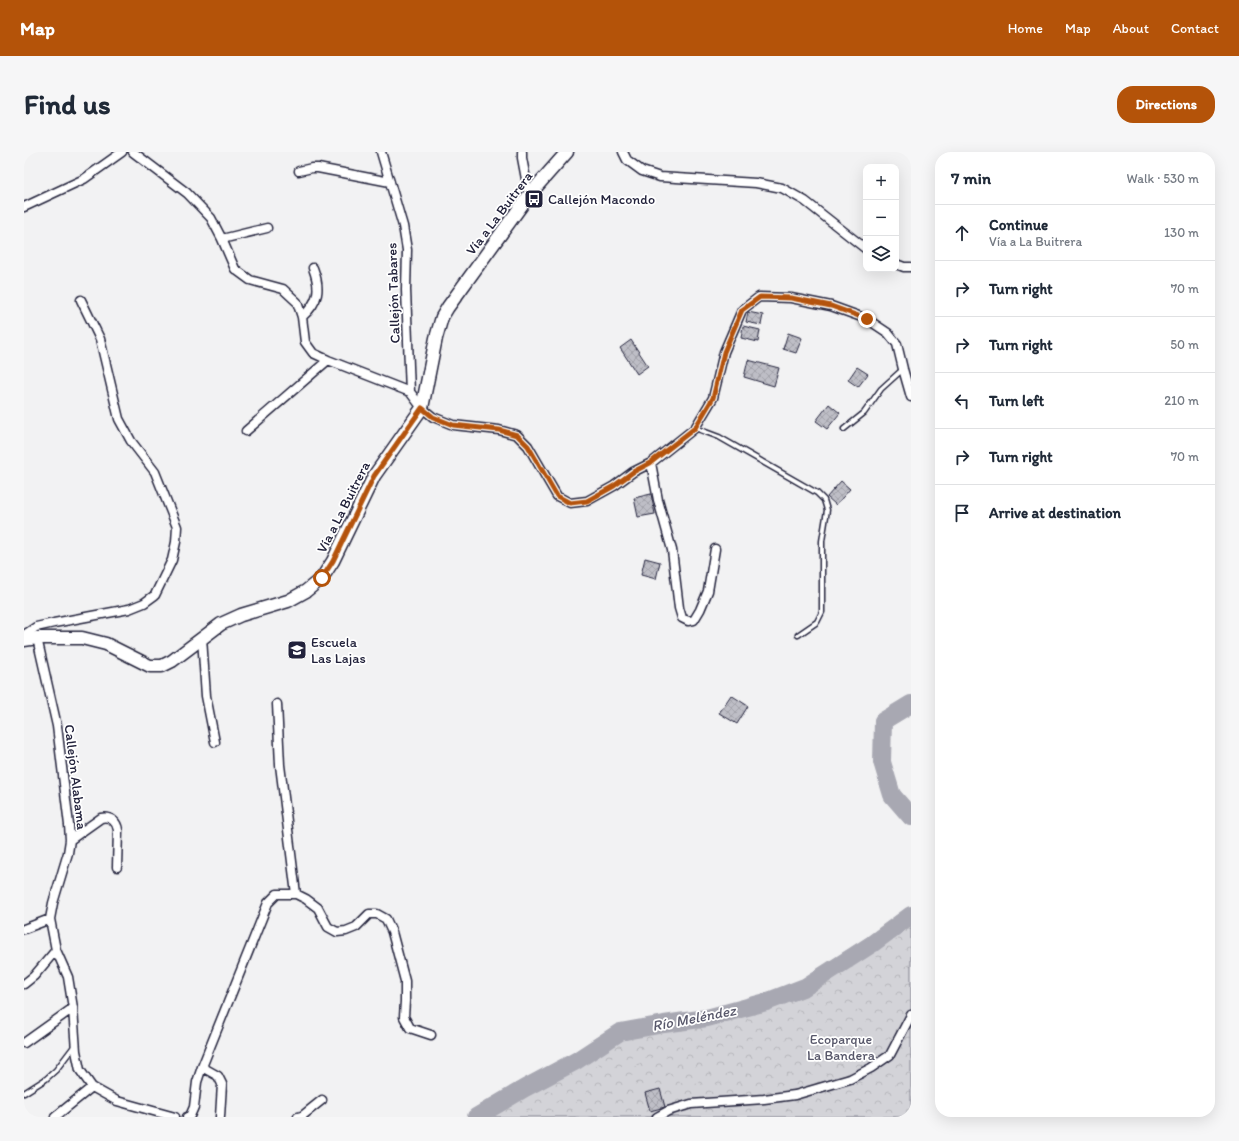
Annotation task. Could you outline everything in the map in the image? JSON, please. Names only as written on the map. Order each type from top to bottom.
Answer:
[{"type":"street","points":[[24,207],[84,179],[122,152]]},
{"type":"street","points":[[133,152],[187,193],[211,218],[235,270],[250,280],[283,289],[297,302],[302,317],[305,342],[312,353],[410,392],[422,408],[433,417],[453,425],[499,430],[517,435],[528,446],[557,496],[570,503],[587,501],[614,486],[633,472],[650,463],[695,428],[713,398],[724,352],[742,310],[760,297],[791,298],[831,306],[867,319],[888,333],[897,344],[911,396]]},
{"type":"street","name":"Callejón Tabares","points":[[380,152],[403,226],[407,250],[406,290],[410,392]]},
{"type":"street","points":[[522,152],[529,195]]},
{"type":"street","name":"Vía a La Buitrera","points":[[24,640],[37,638],[82,638],[106,644],[150,666],[162,666],[221,624],[241,615],[288,601],[306,592],[322,578],[333,561],[374,476],[422,408],[436,338],[442,317],[529,195],[567,152]]},
{"type":"street","points":[[623,152],[627,160],[642,171],[660,177],[756,183],[782,188],[805,201],[863,247]]},
{"type":"street","points":[[299,171],[318,168],[390,182]]},
{"type":"street","points":[[222,239],[268,228]]},
{"type":"street","points":[[899,265],[911,267]]},
{"type":"street","points":[[302,317],[315,303],[318,284],[313,268]]},
{"type":"street","points":[[24,635],[36,627],[129,610],[144,603],[154,595],[172,560],[176,542],[177,526],[155,472],[131,441],[120,419],[100,339],[81,300]]},
{"type":"street","points":[[246,431],[328,360]]},
{"type":"street","points":[[650,463],[658,500],[672,550],[679,608],[682,618],[688,621],[694,620],[708,591],[715,549]]},
{"type":"street","name":"Callejón Alabama","points":[[37,638],[57,726],[70,825],[68,853],[53,903],[50,919],[56,950],[68,977],[73,1008],[75,1045],[80,1070],[92,1087],[117,1101],[175,1117]]},
{"type":"street","points":[[202,638],[206,696],[215,742]]},
{"type":"street","points":[[277,704],[280,765],[296,894]]},
{"type":"street","points":[[70,840],[102,818],[106,817],[115,821],[118,830],[117,868]]},
{"type":"street","points":[[189,1116],[194,1107],[197,1082],[202,1066],[268,903],[277,894],[296,894],[306,899],[318,908],[328,927],[337,932],[346,931],[356,927],[369,914],[377,914],[386,919],[392,932],[405,981],[404,1018],[410,1028],[431,1035]]},
{"type":"street","points":[[24,929],[50,919]]},
{"type":"street","points":[[24,984],[34,976],[56,950]]},
{"type":"street","points":[[24,1043],[73,1008]]},
{"type":"street","points":[[657,1117],[668,1111],[691,1104],[764,1099],[795,1095],[850,1079],[871,1068],[890,1054],[911,1015]]},
{"type":"street","points":[[202,1066],[218,1076],[222,1084],[220,1117]]},
{"type":"street","points":[[55,1117],[92,1087]]},
{"type":"street","points":[[298,1117],[302,1116],[322,1100]]},
{"type":"lane","points":[[844,429],[864,413],[881,390],[903,369]]},
{"type":"lane","points":[[695,428],[719,437],[817,493],[824,500],[827,510],[822,541],[822,612],[817,622],[798,635]]},
{"type":"lane","points":[[24,1093],[46,1079],[56,1070],[75,1045]]},
{"type":"green space","name":"Ecoparque La Bandera","points":[[911,915],[911,1117],[476,1117],[525,1088],[576,1061],[620,1032],[707,1018],[766,1002],[805,987],[872,944]]},
{"type":"building","points":[[748,312],[763,315],[761,325],[746,322]]},
{"type":"building","points":[[743,326],[760,330],[758,342],[741,338]]},
{"type":"building","points":[[788,333],[802,338],[796,353],[783,349]]},
{"type":"building","points":[[631,340],[648,366],[637,374],[620,348]]},
{"type":"building","points":[[748,360],[779,368],[774,386],[744,377]]},
{"type":"building","points":[[857,367],[868,374],[858,387],[848,380]]},
{"type":"building","points":[[829,404],[840,413],[827,429],[816,421]]},
{"type":"building","points":[[841,481],[850,489],[836,505],[827,497]]},
{"type":"building","points":[[651,494],[655,514],[638,517],[634,498]]},
{"type":"building","points":[[645,558],[660,562],[656,579],[641,575]]},
{"type":"building","points":[[731,695],[748,706],[737,724],[719,713]]},
{"type":"building","points":[[660,1089],[665,1107],[650,1111],[645,1093]]},
{"type":"waterway","name":"Río Meléndez","points":[[911,704],[883,721],[882,762],[892,795],[911,817]]},
{"type":"waterway","name":"Río Meléndez","points":[[476,1117],[525,1088],[576,1061],[620,1032],[707,1018],[766,1002],[805,987],[872,944],[911,915]]},
{"type":"place","name":"Callejón Macondo","points":[[534,199]]},
{"type":"place","name":"Escuela Las Lajas","points":[[297,650]]},
{"type":"route","points":[[322,578],[333,561],[374,476],[422,408],[433,417],[453,425],[499,430],[517,435],[528,446],[557,496],[570,503],[587,501],[650,463],[695,428],[713,398],[724,352],[742,310],[760,297],[791,298],[831,306],[867,319]]}]
